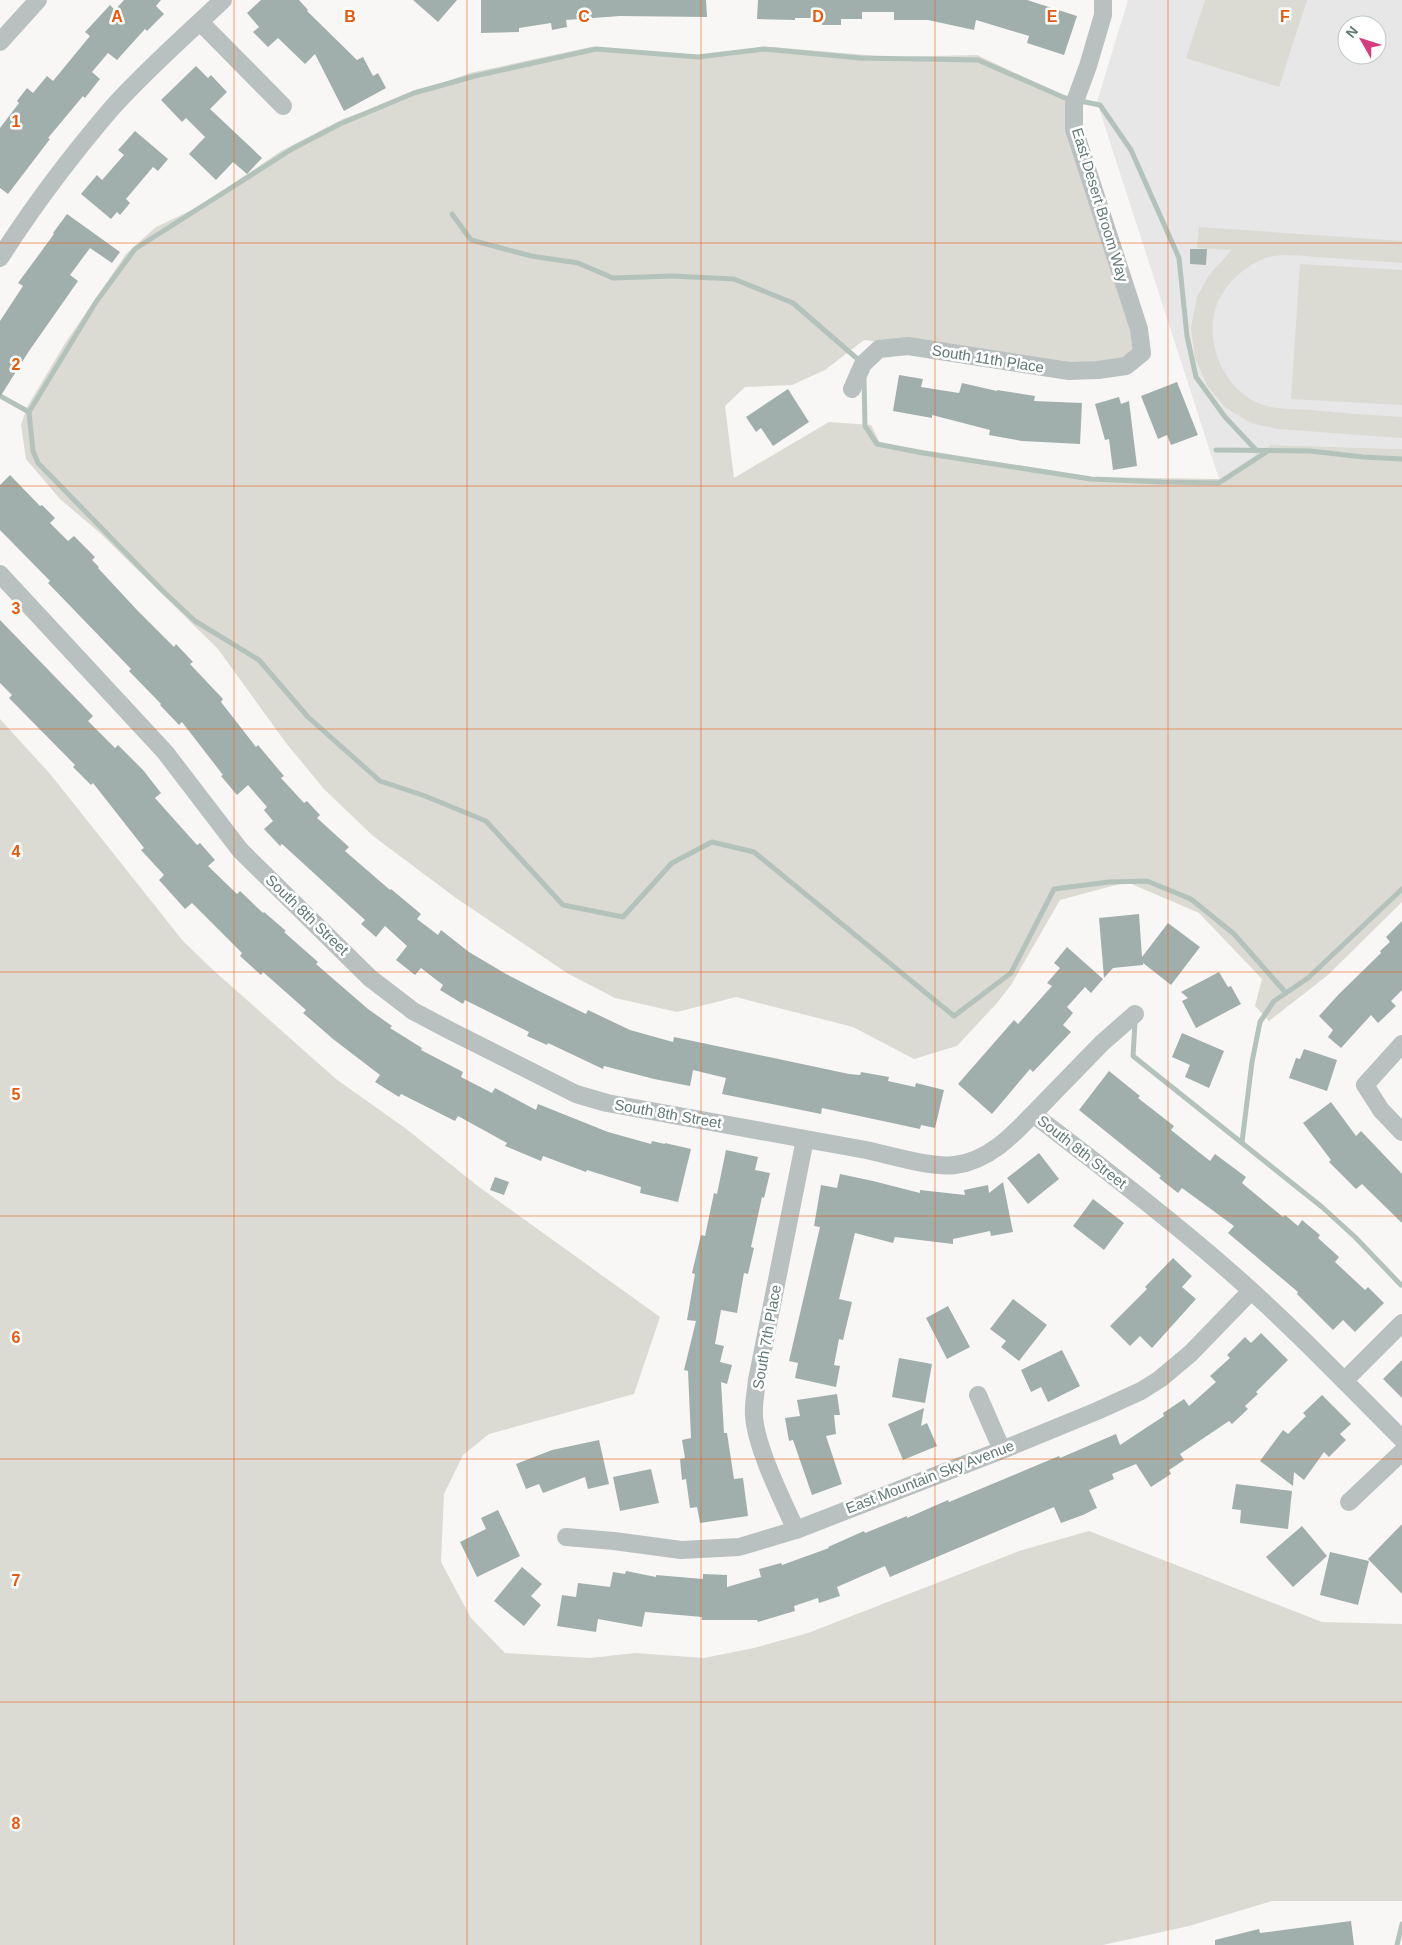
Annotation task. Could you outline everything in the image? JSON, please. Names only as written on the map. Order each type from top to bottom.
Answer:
[{"type":"street","points":[[0,42],[38,0]]},
{"type":"street","points":[[0,258],[52,184],[112,109],[164,54],[223,0]]},
{"type":"street","name":"East Desert Broom Way","points":[[1103,0],[1103,15],[1088,66],[1074,104],[1074,129],[1139,329],[1142,353]]},
{"type":"street","points":[[200,22],[283,106]]},
{"type":"street","name":"South 11th Place","points":[[852,389],[863,364],[879,349],[908,346],[1069,371],[1098,370],[1126,366],[1142,353]]},
{"type":"street","name":"South 8th Street","points":[[0,574],[165,752],[240,850],[370,978],[413,1011],[576,1094],[608,1103],[927,1163],[955,1165],[985,1156],[1011,1137],[1033,1114],[1165,1217],[1251,1291],[1402,1439]]},
{"type":"street","points":[[1033,1114],[1102,1043],[1135,1014]]},
{"type":"street","points":[[1402,1044],[1365,1084],[1381,1110],[1402,1132]]},
{"type":"street","name":"South 7th Place","points":[[796,1530],[769,1467],[754,1415],[758,1380],[805,1139]]},
{"type":"street","name":"East Mountain Sky Avenue","points":[[566,1538],[614,1541],[681,1550],[739,1547],[796,1530],[1002,1450],[1141,1391],[1160,1379],[1191,1353],[1251,1291]]},
{"type":"street","points":[[1344,1381],[1402,1323]]},
{"type":"street","points":[[978,1395],[1002,1450]]},
{"type":"street","points":[[1349,1502],[1402,1452]]},
{"type":"shaded area","points":[[1128,0],[1402,0],[1402,449],[1271,445],[1219,479],[1097,102]]},
{"type":"shaded area","points":[[1205,0],[1307,0],[1279,87],[1186,58]]},
{"type":"shaded area","points":[[591,47],[710,56],[773,47],[889,57],[977,55],[1054,91],[1074,104],[1142,353],[1098,370],[864,340],[825,370],[792,385],[745,387],[725,406],[734,478],[829,422],[871,425],[880,443],[1092,477],[1219,479],[1271,445],[1402,449],[1402,902],[1328,975],[1269,1021],[1255,1006],[1262,979],[1199,913],[1127,882],[1060,900],[1011,985],[997,1003],[957,1046],[914,1059],[853,1027],[736,997],[677,1012],[615,998],[567,973],[456,898],[373,836],[324,789],[286,743],[218,649],[100,533],[60,499],[26,459],[21,425],[27,407],[64,345],[126,254],[156,227],[202,205],[281,151],[343,119],[470,73]]},
{"type":"shaded area","points":[[1199,227],[1402,241],[1402,263],[1288,255],[1261,260],[1245,269],[1231,281],[1221,296],[1213,318],[1213,333],[1219,361],[1226,375],[1246,396],[1258,403],[1284,409],[1402,417],[1402,438],[1278,429],[1251,423],[1226,408],[1208,387],[1195,358],[1191,328],[1197,297],[1209,275],[1232,250],[1197,248]]},
{"type":"shaded area","points":[[1300,264],[1402,270],[1402,405],[1291,399]]},
{"type":"shaded area","points":[[0,719],[51,775],[183,941],[212,969],[336,1079],[405,1128],[479,1187],[660,1317],[634,1394],[489,1434],[463,1455],[444,1494],[441,1562],[471,1618],[505,1653],[590,1658],[635,1653],[704,1658],[754,1648],[808,1633],[1019,1551],[1089,1531],[1322,1622],[1402,1624],[1402,1901],[1272,1901],[1189,1926],[1103,1945],[0,1945]]},
{"type":"building","points":[[124,0],[161,0],[156,6],[164,14],[147,31],[145,29],[117,60],[108,53],[92,72],[100,79],[85,98],[83,96],[48,138],[50,139],[8,194],[0,188],[0,128],[19,103],[17,101],[27,88],[33,93],[47,76],[53,81],[90,36],[85,32],[110,5],[115,10]]},
{"type":"building","points":[[261,0],[299,0],[307,11],[357,60],[363,57],[373,76],[378,73],[386,88],[344,111],[315,54],[305,64],[278,38],[268,47],[253,32],[259,27],[247,13]]},
{"type":"building","points":[[413,0],[457,0],[438,22]]},
{"type":"building","points":[[481,0],[706,0],[707,17],[620,16],[566,20],[567,27],[552,30],[551,23],[519,28],[519,32],[481,33]]},
{"type":"building","points":[[758,0],[1027,0],[1077,16],[1064,55],[1027,43],[1029,36],[976,20],[974,30],[928,20],[894,20],[894,12],[862,12],[862,19],[841,19],[841,25],[822,25],[822,18],[795,18],[795,20],[757,19]]},
{"type":"building","points":[[196,66],[208,78],[211,75],[227,92],[210,109],[262,158],[247,174],[233,162],[216,180],[189,154],[205,137],[186,118],[182,122],[161,100]]},
{"type":"building","points":[[135,131],[168,159],[158,171],[153,167],[126,199],[130,203],[120,215],[117,212],[111,219],[81,194],[97,175],[102,180],[124,155],[118,150]]},
{"type":"building","points":[[67,214],[120,252],[112,263],[90,248],[70,275],[78,281],[29,351],[0,397],[0,321],[23,286],[18,283]]},
{"type":"building","points":[[1190,249],[1207,249],[1206,265],[1190,264]]},
{"type":"building","points":[[899,375],[923,379],[921,387],[959,393],[962,383],[997,391],[1035,396],[1034,401],[1082,403],[1080,444],[1022,441],[989,435],[990,430],[932,415],[932,418],[893,411]]},
{"type":"building","points":[[1177,382],[1198,435],[1171,445],[1167,435],[1158,439],[1141,396]]},
{"type":"building","points":[[788,389],[809,422],[773,446],[761,428],[756,432],[746,417]]},
{"type":"building","points":[[1119,397],[1121,404],[1129,401],[1137,466],[1113,470],[1109,439],[1105,440],[1095,404]]},
{"type":"building","points":[[10,475],[40,506],[42,505],[55,518],[50,523],[68,541],[74,536],[95,557],[92,560],[98,568],[137,610],[174,647],[176,644],[193,662],[190,664],[223,699],[221,702],[256,747],[258,745],[284,776],[281,778],[304,803],[307,801],[320,815],[317,818],[349,847],[345,851],[421,914],[417,919],[438,935],[441,930],[469,952],[506,974],[586,1014],[588,1010],[630,1030],[673,1042],[674,1037],[849,1074],[860,1075],[861,1072],[889,1077],[888,1081],[915,1087],[916,1083],[944,1090],[935,1128],[921,1125],[920,1129],[822,1108],[821,1114],[722,1094],[726,1078],[693,1070],[690,1086],[604,1066],[603,1069],[548,1043],[547,1045],[527,1036],[529,1032],[465,1000],[463,1004],[440,990],[443,985],[421,968],[415,975],[396,960],[407,946],[385,926],[376,937],[361,924],[365,920],[282,844],[280,846],[264,829],[273,821],[264,810],[267,807],[248,785],[237,795],[182,722],[179,725],[160,705],[129,671],[131,669],[0,530],[0,485]]},
{"type":"building","points":[[0,620],[93,716],[88,721],[115,748],[118,745],[143,770],[161,793],[155,798],[197,845],[200,843],[215,860],[208,866],[237,894],[240,891],[263,913],[286,931],[284,932],[318,962],[316,964],[368,1009],[392,1026],[390,1028],[422,1048],[421,1050],[463,1072],[461,1077],[492,1093],[495,1088],[536,1110],[538,1104],[608,1132],[651,1144],[652,1141],[691,1149],[678,1202],[640,1193],[641,1187],[587,1170],[586,1172],[543,1156],[541,1161],[505,1146],[507,1143],[458,1116],[455,1121],[401,1094],[399,1097],[375,1082],[380,1075],[333,1039],[303,1013],[306,1010],[263,972],[261,975],[240,956],[242,953],[192,903],[185,909],[159,880],[164,875],[141,850],[144,848],[93,783],[91,785],[73,767],[75,765],[9,698],[12,695],[0,683]]},
{"type":"building","points":[[1139,914],[1142,957],[1168,923],[1200,947],[1171,985],[1143,963],[1143,965],[1113,968],[1104,978],[1099,918]]},
{"type":"building","points":[[1402,921],[1402,990],[1391,1001],[1396,1006],[1378,1023],[1371,1015],[1341,1048],[1328,1037],[1333,1030],[1319,1016],[1381,953],[1380,951],[1390,942],[1386,937]]},
{"type":"building","points":[[1067,947],[1103,979],[1091,993],[1085,987],[1067,1007],[1073,1013],[1063,1025],[1071,1032],[1033,1072],[1030,1069],[992,1114],[958,1084],[1014,1020],[1018,1024],[1052,986],[1047,983],[1060,968],[1054,963]]},
{"type":"building","points":[[1219,972],[1228,987],[1231,986],[1241,1004],[1196,1028],[1182,1001],[1188,998],[1181,992]]},
{"type":"building","points":[[1182,1033],[1224,1051],[1209,1088],[1185,1077],[1190,1065],[1172,1057]]},
{"type":"building","points":[[1304,1049],[1337,1060],[1327,1091],[1289,1078],[1296,1058],[1300,1059]]},
{"type":"building","points":[[1109,1071],[1140,1096],[1138,1098],[1174,1126],[1171,1130],[1210,1161],[1215,1154],[1246,1177],[1242,1183],[1283,1217],[1285,1215],[1298,1226],[1302,1220],[1320,1235],[1318,1238],[1339,1257],[1335,1262],[1365,1290],[1368,1287],[1384,1303],[1355,1332],[1343,1320],[1333,1330],[1297,1294],[1298,1292],[1228,1233],[1234,1226],[1182,1188],[1178,1193],[1159,1178],[1161,1176],[1079,1110]]},
{"type":"building","points":[[1331,1102],[1356,1136],[1361,1131],[1402,1174],[1402,1223],[1362,1184],[1356,1189],[1329,1162],[1331,1160],[1303,1123]]},
{"type":"building","points":[[726,1150],[758,1157],[755,1170],[770,1173],[764,1198],[762,1197],[751,1247],[754,1248],[748,1274],[744,1273],[737,1313],[721,1310],[715,1344],[724,1346],[720,1362],[732,1365],[727,1384],[721,1382],[724,1433],[727,1433],[734,1479],[743,1478],[748,1516],[700,1523],[697,1507],[690,1508],[686,1479],[682,1480],[680,1459],[685,1458],[682,1440],[691,1438],[688,1371],[684,1370],[696,1321],[687,1320],[695,1274],[692,1273],[701,1235],[705,1236],[714,1193],[717,1194]]},
{"type":"building","points":[[1039,1153],[1059,1179],[1028,1204],[1007,1178]]},
{"type":"building","points":[[840,1174],[920,1193],[920,1190],[965,1195],[964,1190],[988,1185],[989,1193],[1003,1182],[1013,1232],[991,1236],[990,1231],[953,1239],[953,1244],[895,1237],[893,1243],[855,1233],[839,1299],[852,1302],[843,1340],[839,1339],[834,1365],[840,1366],[836,1387],[795,1378],[798,1363],[789,1361],[820,1227],[814,1226],[821,1185],[837,1188]]},
{"type":"building","points":[[495,1177],[509,1182],[504,1195],[490,1190]]},
{"type":"building","points":[[1093,1199],[1124,1223],[1104,1250],[1073,1226]]},
{"type":"building","points":[[1173,1258],[1192,1276],[1182,1287],[1196,1299],[1152,1348],[1140,1336],[1130,1346],[1110,1326],[1147,1289],[1145,1287]]},
{"type":"building","points":[[1013,1299],[1047,1325],[1019,1361],[1001,1347],[1006,1341],[990,1329]]},
{"type":"building","points":[[948,1306],[970,1347],[947,1359],[926,1318]]},
{"type":"building","points":[[1261,1333],[1288,1360],[1256,1392],[1258,1394],[1245,1406],[1248,1409],[1232,1424],[1229,1421],[1180,1454],[1184,1460],[1169,1470],[1171,1474],[1151,1487],[1136,1464],[1112,1474],[1114,1479],[1089,1490],[1097,1508],[1083,1515],[1061,1523],[1054,1507],[890,1577],[885,1566],[837,1587],[840,1596],[819,1603],[818,1598],[794,1606],[795,1611],[758,1622],[757,1620],[702,1620],[702,1617],[645,1612],[642,1627],[598,1619],[596,1632],[557,1626],[562,1595],[576,1597],[578,1583],[610,1587],[613,1572],[625,1574],[626,1571],[656,1577],[656,1575],[703,1579],[703,1574],[727,1575],[727,1587],[761,1577],[759,1569],[781,1563],[782,1565],[829,1548],[864,1531],[865,1533],[907,1516],[907,1518],[948,1500],[949,1502],[1116,1434],[1120,1445],[1164,1416],[1163,1413],[1184,1399],[1189,1406],[1216,1382],[1210,1376],[1230,1358],[1227,1355],[1245,1337],[1251,1343]]},
{"type":"building","points":[[1062,1350],[1080,1386],[1048,1402],[1041,1387],[1031,1392],[1021,1370]]},
{"type":"building","points":[[899,1358],[932,1364],[925,1403],[892,1397]]},
{"type":"building","points":[[1402,1360],[1402,1398],[1383,1379]]},
{"type":"building","points":[[837,1394],[840,1415],[834,1415],[836,1434],[826,1436],[842,1484],[812,1495],[793,1440],[789,1441],[785,1418],[800,1416],[797,1400]]},
{"type":"building","points":[[1322,1395],[1351,1424],[1340,1434],[1346,1440],[1329,1457],[1324,1452],[1304,1480],[1294,1472],[1293,1486],[1260,1461],[1283,1430],[1288,1434],[1306,1416],[1303,1413]]},
{"type":"building","points":[[924,1408],[921,1426],[927,1423],[937,1446],[903,1460],[888,1424]]},
{"type":"building","points":[[599,1440],[609,1484],[588,1489],[585,1477],[543,1493],[539,1484],[526,1489],[516,1464],[552,1450]]},
{"type":"building","points":[[651,1469],[659,1503],[620,1511],[613,1477]]},
{"type":"building","points":[[1236,1484],[1292,1491],[1288,1529],[1240,1523],[1241,1510],[1232,1509]]},
{"type":"building","points":[[498,1510],[520,1556],[477,1577],[460,1542],[486,1529],[481,1518]]},
{"type":"building","points":[[1402,1524],[1402,1594],[1368,1559]]},
{"type":"building","points":[[1302,1526],[1327,1556],[1293,1587],[1266,1557]]},
{"type":"building","points":[[1330,1552],[1369,1561],[1358,1605],[1320,1595]]},
{"type":"building","points":[[522,1567],[542,1584],[531,1596],[541,1605],[524,1626],[494,1601]]},
{"type":"building","points":[[1351,1921],[1354,1945],[1215,1945],[1215,1940],[1259,1929],[1260,1933]]},
{"type":"waterway","points":[[0,396],[29,412],[96,302],[135,249],[292,149],[340,124],[414,93],[475,76],[596,49],[698,57],[764,49],[860,58],[978,60],[1065,98],[1100,105],[1131,150],[1179,258],[1187,336],[1196,377],[1225,417],[1257,451]]},
{"type":"waterway","points":[[452,214],[471,240],[531,256],[578,263],[613,278],[672,276],[734,279],[793,303],[861,362]]},
{"type":"waterway","points":[[864,379],[865,426],[877,444],[923,453],[1091,479],[1219,483],[1268,451]]},
{"type":"waterway","points":[[29,412],[33,451],[38,463],[162,590],[195,621],[259,660],[308,717],[380,781],[425,796],[486,821],[563,905],[623,917],[672,863],[712,842],[754,852],[954,1016],[1011,973],[1054,889],[1109,882],[1147,881],[1191,899],[1234,934],[1286,993]]},
{"type":"waterway","points":[[1216,450],[1310,451],[1402,459]]},
{"type":"waterway","points":[[1242,1142],[1252,1062],[1260,1022],[1274,1001],[1308,978],[1402,889]]},
{"type":"waterway","points":[[1135,1022],[1133,1056],[1322,1207],[1355,1237],[1401,1285]]},
{"type":"waterway","points":[[1397,1945],[1402,1924]]}]
